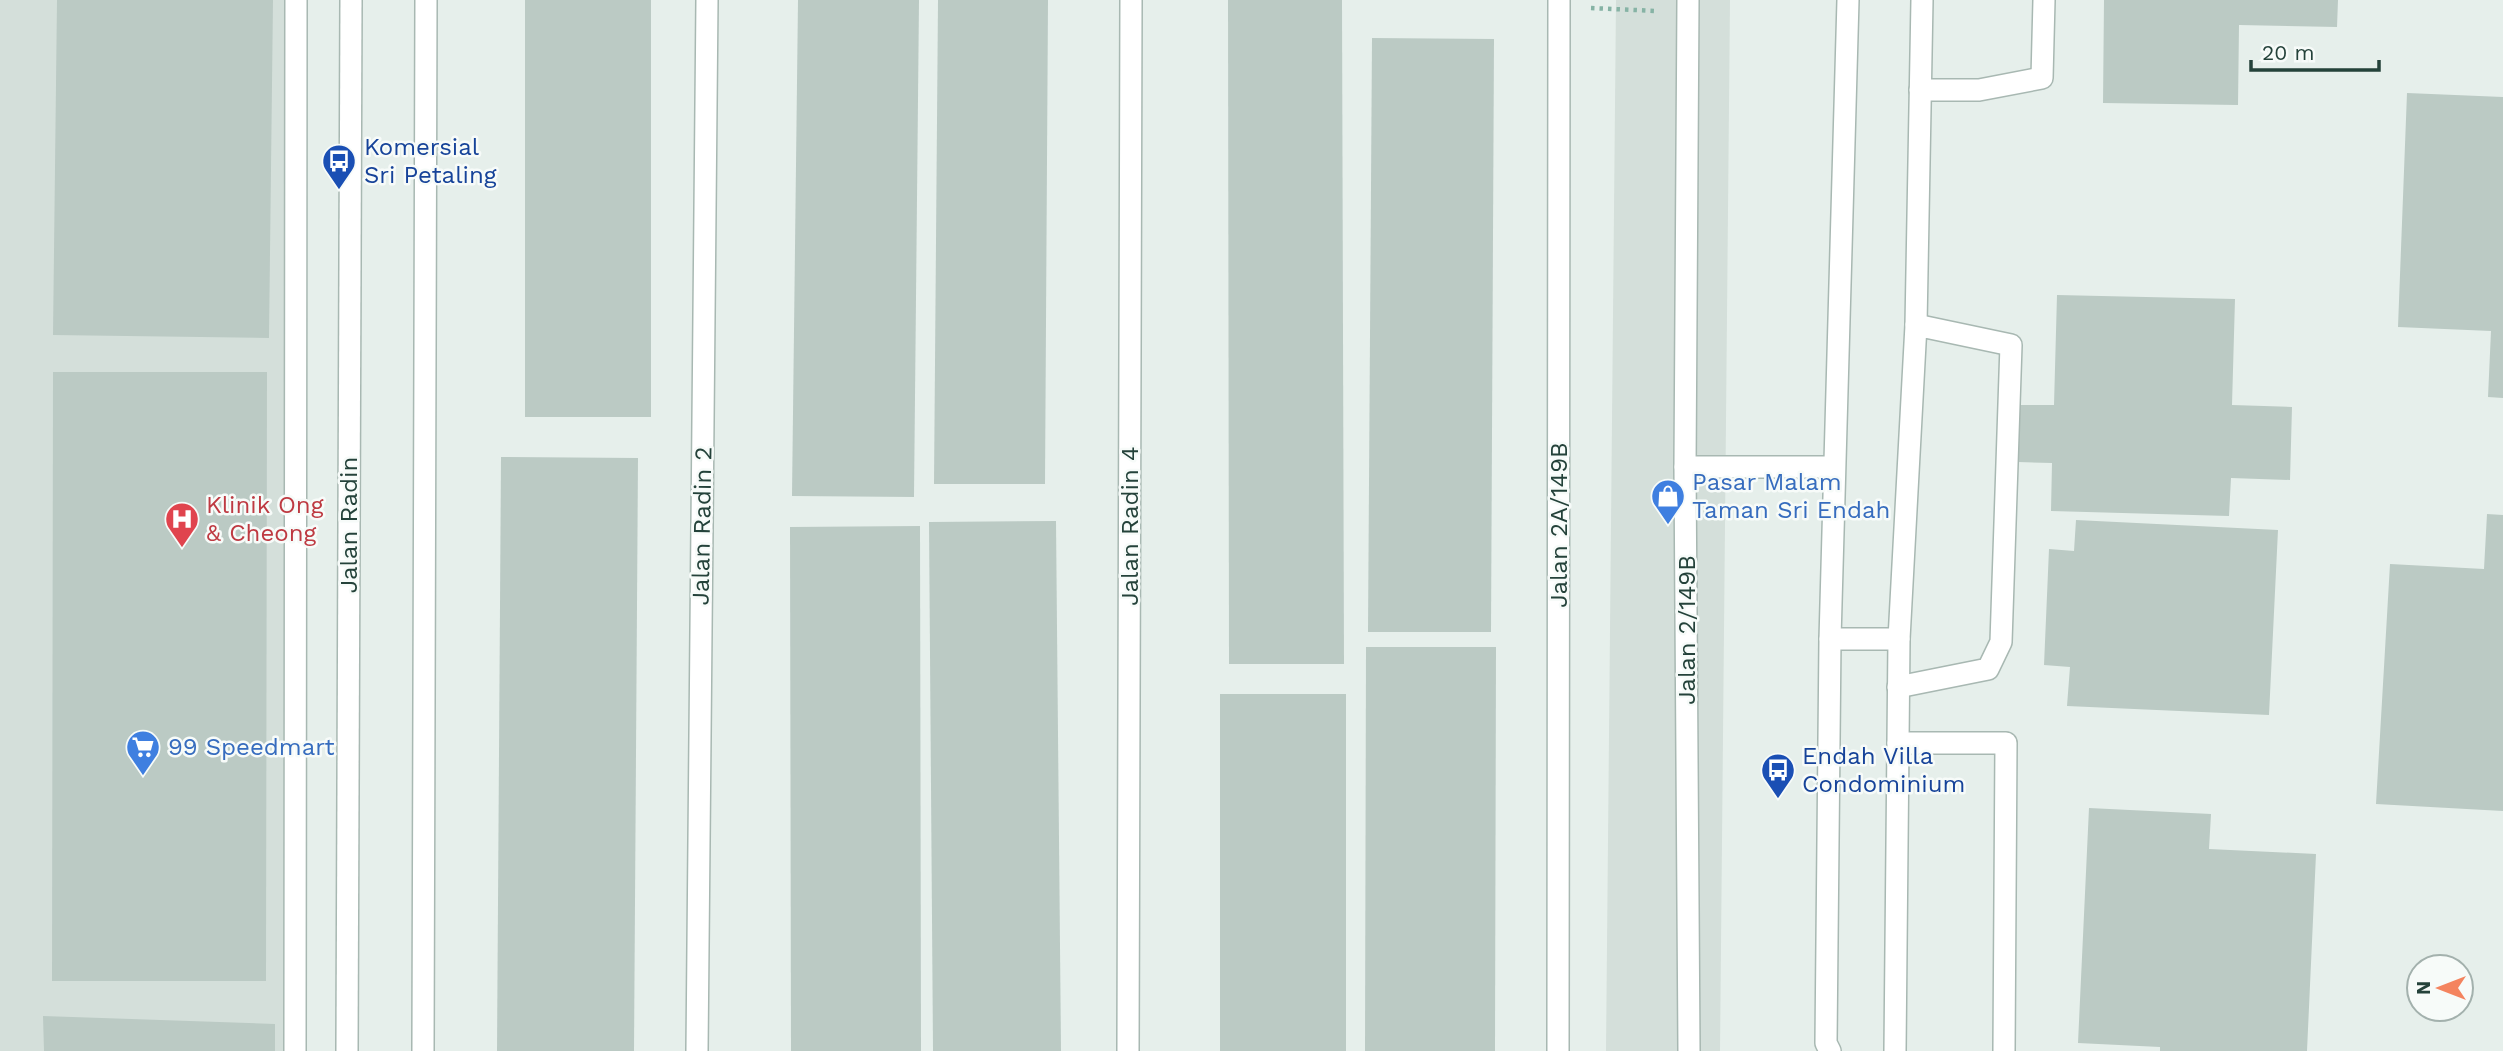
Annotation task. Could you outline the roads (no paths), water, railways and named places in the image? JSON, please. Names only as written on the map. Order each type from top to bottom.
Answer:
[{"type":"street","points":[[295,1051],[296,0]]},
{"type":"street","name":"Jalan Radin","points":[[347,1051],[351,0]]},
{"type":"street","points":[[423,1051],[426,0]]},
{"type":"street","name":"Jalan Radin 2","points":[[696,1051],[707,0]]},
{"type":"street","name":"Jalan Radin 4","points":[[1128,1051],[1131,0]]},
{"type":"street","name":"Jalan 2/149B","points":[[1688,0],[1685,467],[1689,1051]]},
{"type":"street","points":[[1830,1051],[1826,1043],[1826,1029],[1830,639],[1848,0]]},
{"type":"street","points":[[1895,1051],[1899,639],[1916,325],[1922,0]]},
{"type":"street","points":[[1920,90],[1979,90],[2042,78],[2044,0]]},
{"type":"street","name":"Jalan 2A/149B","points":[[1554,2],[1558,1051]]},
{"type":"street","points":[[1898,687],[1988,669],[2001,642],[2011,345],[1916,325]]},
{"type":"street","points":[[1685,467],[1834,467]]},
{"type":"street","points":[[1830,639],[1899,639]]},
{"type":"street","points":[[1898,743],[2006,743],[2004,1051]]},
{"type":"place","name":"Komersial Sri Petaling","points":[[339,191]]},
{"type":"place","name":"Pasar Malam Taman Sri Endah","points":[[1668,526]]},
{"type":"place","name":"Klinik Ong & Cheong","points":[[182,549]]},
{"type":"place","name":"99 Speedmart","points":[[143,777]]},
{"type":"place","name":"Endah Villa Condominium","points":[[1778,800]]}]
